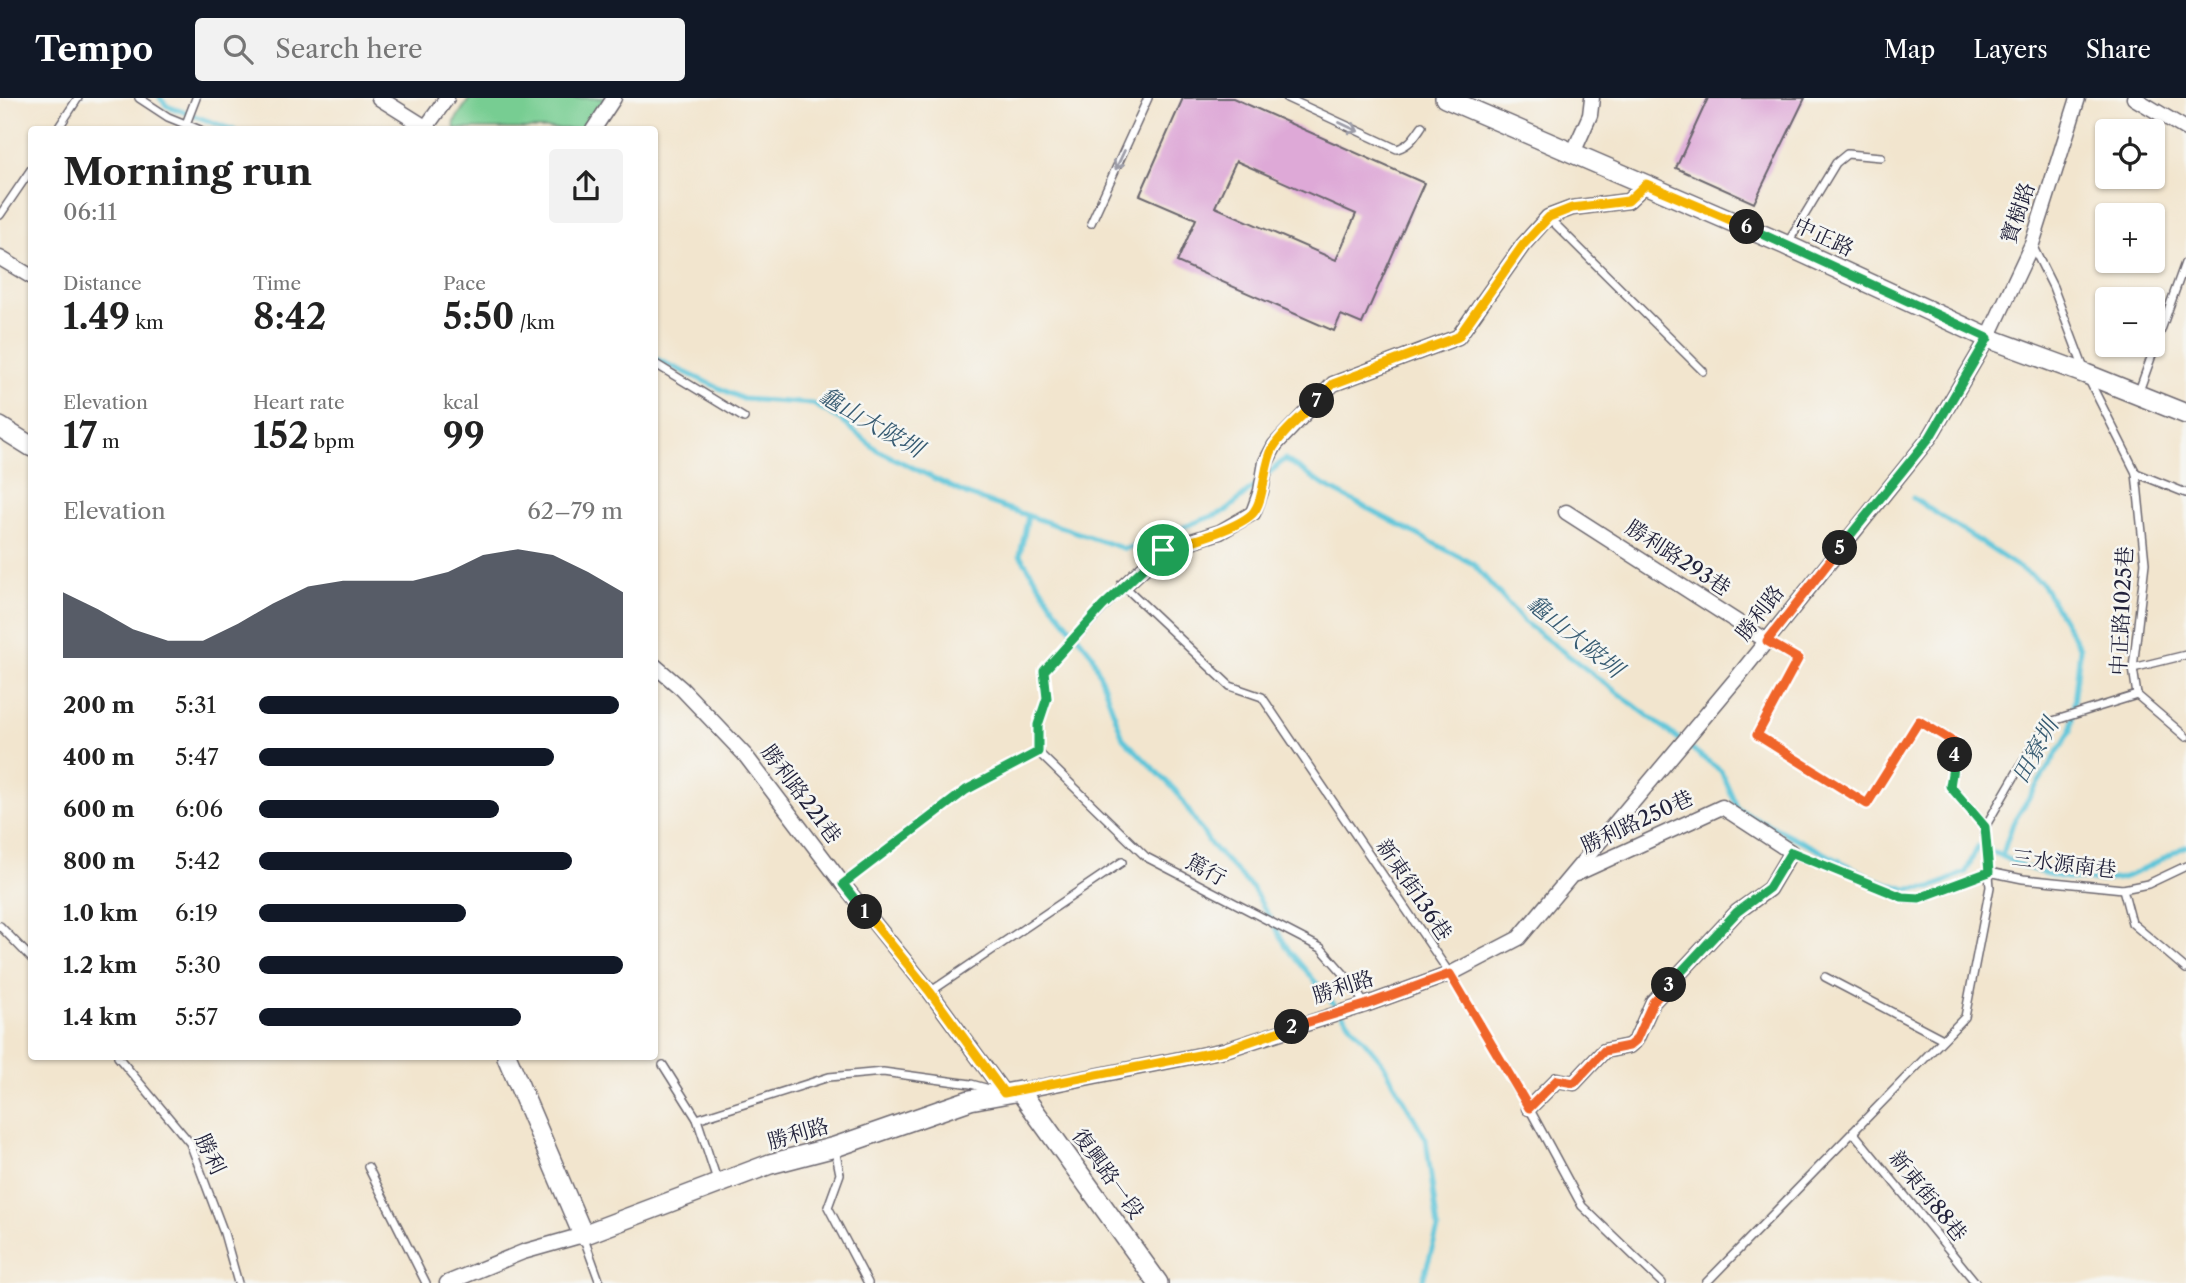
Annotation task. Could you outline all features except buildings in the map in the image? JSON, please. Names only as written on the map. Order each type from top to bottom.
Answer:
[{"type":"street","points":[[379,98],[422,126]]},
{"type":"street","points":[[429,126],[447,98]]},
{"type":"street","points":[[596,126],[614,98]]},
{"type":"street","name":"中正路","points":[[1446,98],[1786,244],[1988,338],[2186,414]]},
{"type":"street","points":[[1573,153],[1590,115],[1592,98]]},
{"type":"street","name":"寶樹路","points":[[1988,338],[2032,244],[2078,98]]},
{"type":"street","points":[[2134,98],[2186,129]]},
{"type":"street","points":[[1124,586],[1163,550],[1220,532],[1253,513],[1275,445],[1333,384],[1458,337],[1523,245],[1549,217],[1572,208],[1628,201],[1646,184]]},
{"type":"street","points":[[0,258],[28,275]]},
{"type":"street","name":"勝利路","points":[[447,1283],[523,1252],[583,1235],[770,1164],[835,1147],[970,1100],[1225,1050],[1365,1005],[1450,974],[1519,938],[1684,743],[1930,437],[1988,338]]},
{"type":"street","points":[[0,428],[28,445]]},
{"type":"street","name":"勝利路293巷","points":[[1566,512],[1767,641]]},
{"type":"street","name":"勝利路221巷","points":[[658,668],[682,689],[745,755],[843,884],[1012,1092]]},
{"type":"street","name":"勝利路250巷","points":[[1572,876],[1722,807],[1791,852]]},
{"type":"street","points":[[1529,1108],[1557,1080],[1574,1083],[1604,1051],[1629,1046],[1636,1040],[1653,1002],[1737,912],[1769,888],[1791,852]]},
{"type":"street","points":[[508,1060],[583,1235]]},
{"type":"street","name":"復興路一段","points":[[1012,1092],[1158,1283]]},
{"type":"lane","points":[[60,126],[78,98]]},
{"type":"lane","points":[[139,98],[168,117],[191,126]]},
{"type":"lane","points":[[186,124],[196,98]]},
{"type":"lane","points":[[1091,223],[1148,98]]},
{"type":"lane","points":[[1287,98],[1397,149],[1411,141],[1422,126]]},
{"type":"lane","points":[[1786,244],[1836,163],[1847,154],[1881,157]]},
{"type":"lane","points":[[0,215],[28,174]]},
{"type":"lane","points":[[1549,217],[1703,371]]},
{"type":"lane","name":"中正路1025巷","points":[[2032,244],[2053,287],[2086,374],[2136,473],[2145,563],[2133,668],[2137,695]]},
{"type":"lane","points":[[2138,394],[2185,263]]},
{"type":"lane","points":[[658,365],[744,418]]},
{"type":"lane","points":[[2136,473],[2186,493]]},
{"type":"lane","points":[[843,884],[966,790],[1038,752],[1038,725],[1047,698],[1044,671],[1124,586]]},
{"type":"lane","name":"新東街136巷","points":[[1124,586],[1230,686],[1262,697],[1450,974],[1583,1206],[1662,1283]]},
{"type":"lane","points":[[1767,641],[1798,659],[1757,735],[1867,804],[1919,721],[1957,744],[1950,786],[1985,827],[1989,872],[1919,898],[1902,897],[1791,852]]},
{"type":"lane","points":[[2133,668],[2186,655]]},
{"type":"lane","points":[[1985,827],[2037,738],[2053,721],[2137,695],[2186,737]]},
{"type":"lane","name":"篤行","points":[[1038,752],[1146,857],[1321,948],[1344,974],[1365,1005]]},
{"type":"lane","points":[[930,992],[1122,862]]},
{"type":"lane","name":"三水源南巷","points":[[1706,1283],[1965,1017],[1990,887],[1989,872],[2023,879],[2123,889],[2148,884],[2186,866]]},
{"type":"lane","points":[[2123,889],[2132,923],[2186,969]]},
{"type":"lane","points":[[0,926],[28,955]]},
{"type":"lane","points":[[1825,977],[1943,1039]]},
{"type":"lane","name":"勝利","points":[[121,1060],[190,1143],[224,1233],[238,1283]]},
{"type":"lane","points":[[663,1065],[697,1119],[719,1184]]},
{"type":"lane","points":[[697,1119],[829,1077],[883,1072],[1012,1092]]},
{"type":"lane","name":"新東街88巷","points":[[1853,1132],[1976,1283]]},
{"type":"lane","points":[[835,1147],[840,1174],[828,1207],[868,1283]]},
{"type":"lane","points":[[368,1167],[426,1283]]},
{"type":"lane","points":[[583,1235],[600,1283]]},
{"type":"green space","points":[[470,98],[610,98],[591,126],[455,126],[454,122]]},
{"type":"waterway","name":"龜山大陂圳","points":[[160,98],[167,106],[223,126]]},
{"type":"waterway","name":"龜山大陂圳","points":[[658,360],[743,399],[813,404],[838,418],[877,450],[968,495],[1125,549],[1226,511],[1259,482]]},
{"type":"waterway","name":"龜山大陂圳","points":[[1269,473],[1285,459],[1325,486],[1473,564],[1524,622],[1721,771],[1738,809],[1877,880],[1906,889],[1931,888],[1966,872],[1978,846],[2002,856]]},
{"type":"waterway","name":"田寮圳","points":[[1913,498],[2041,582],[2080,648],[2071,731],[2013,823],[2002,856],[2043,873],[2072,879],[2102,880],[2132,874],[2186,846]]},
{"type":"waterway","name":"龜山大陂圳","points":[[1028,516],[1020,555],[1054,607],[1092,654],[1123,738],[1176,791],[1211,845],[1253,889],[1288,949],[1383,1063],[1426,1139],[1438,1229],[1422,1283]]},
{"type":"route","points":[[1646,184],[1786,244],[1988,338],[1930,437],[1767,641],[1798,659],[1757,735],[1867,804],[1919,721],[1957,744],[1950,786],[1985,827],[1989,872],[1919,898],[1902,897],[1791,852],[1769,888],[1737,912],[1653,1002],[1636,1040],[1629,1046],[1604,1051],[1574,1083],[1557,1080],[1529,1108],[1450,974],[1365,1005],[1225,1050],[1004,1093],[930,992],[843,884],[966,790],[1038,752],[1038,725],[1047,698],[1044,671],[1103,606],[1163,550],[1220,532],[1253,513],[1261,491],[1266,462],[1275,445],[1333,384],[1458,337],[1523,245],[1549,217],[1572,208],[1628,201],[1646,184]]}]
